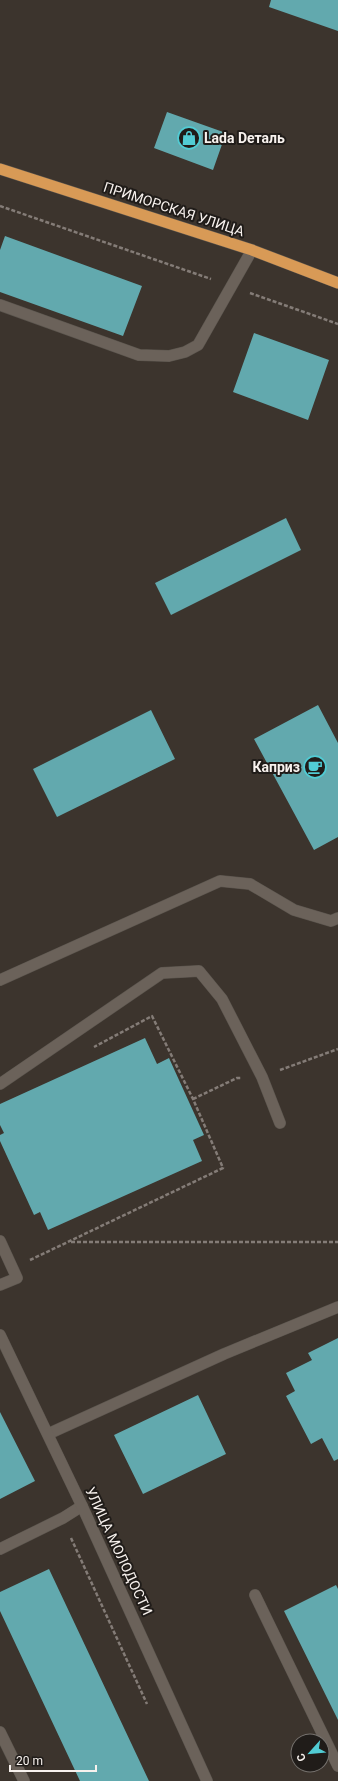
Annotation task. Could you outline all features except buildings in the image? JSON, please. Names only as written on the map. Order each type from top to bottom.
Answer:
[{"type":"highway","name":"ПРИМОРСКАЯ УЛИЦА","points":[[0,169],[252,250],[338,283]]},
{"type":"street","points":[[0,304],[139,355],[169,356],[185,352],[198,345],[252,250]]},
{"type":"street","points":[[0,980],[220,881],[250,884],[294,910],[331,921],[338,918]]},
{"type":"street","points":[[0,1084],[162,973],[199,972],[222,998],[262,1077],[280,1123]]},
{"type":"street","points":[[0,1241],[17,1278],[0,1285]]},
{"type":"street","points":[[48,1434],[224,1354],[338,1307]]},
{"type":"street","name":"УЛИЦА МОЛОДОСТИ","points":[[0,1335],[82,1506],[207,1781]]},
{"type":"street","points":[[0,1549],[62,1518],[82,1506]]},
{"type":"street","points":[[255,1595],[338,1766]]},
{"type":"street","points":[[0,1732],[24,1781]]},
{"type":"path","points":[[0,206],[338,324]]},
{"type":"path","points":[[13,1268],[223,1168],[193,1099],[152,1016],[90,1049]]},
{"type":"path","points":[[193,1099],[237,1078],[262,1077],[338,1049]]},
{"type":"path","points":[[68,1242],[338,1242]]},
{"type":"path","points":[[62,1518],[150,1710]]},
{"type":"place","name":"Lada Dеталь","points":[[189,138]]},
{"type":"place","name":"Каприз","points":[[315,767]]}]
